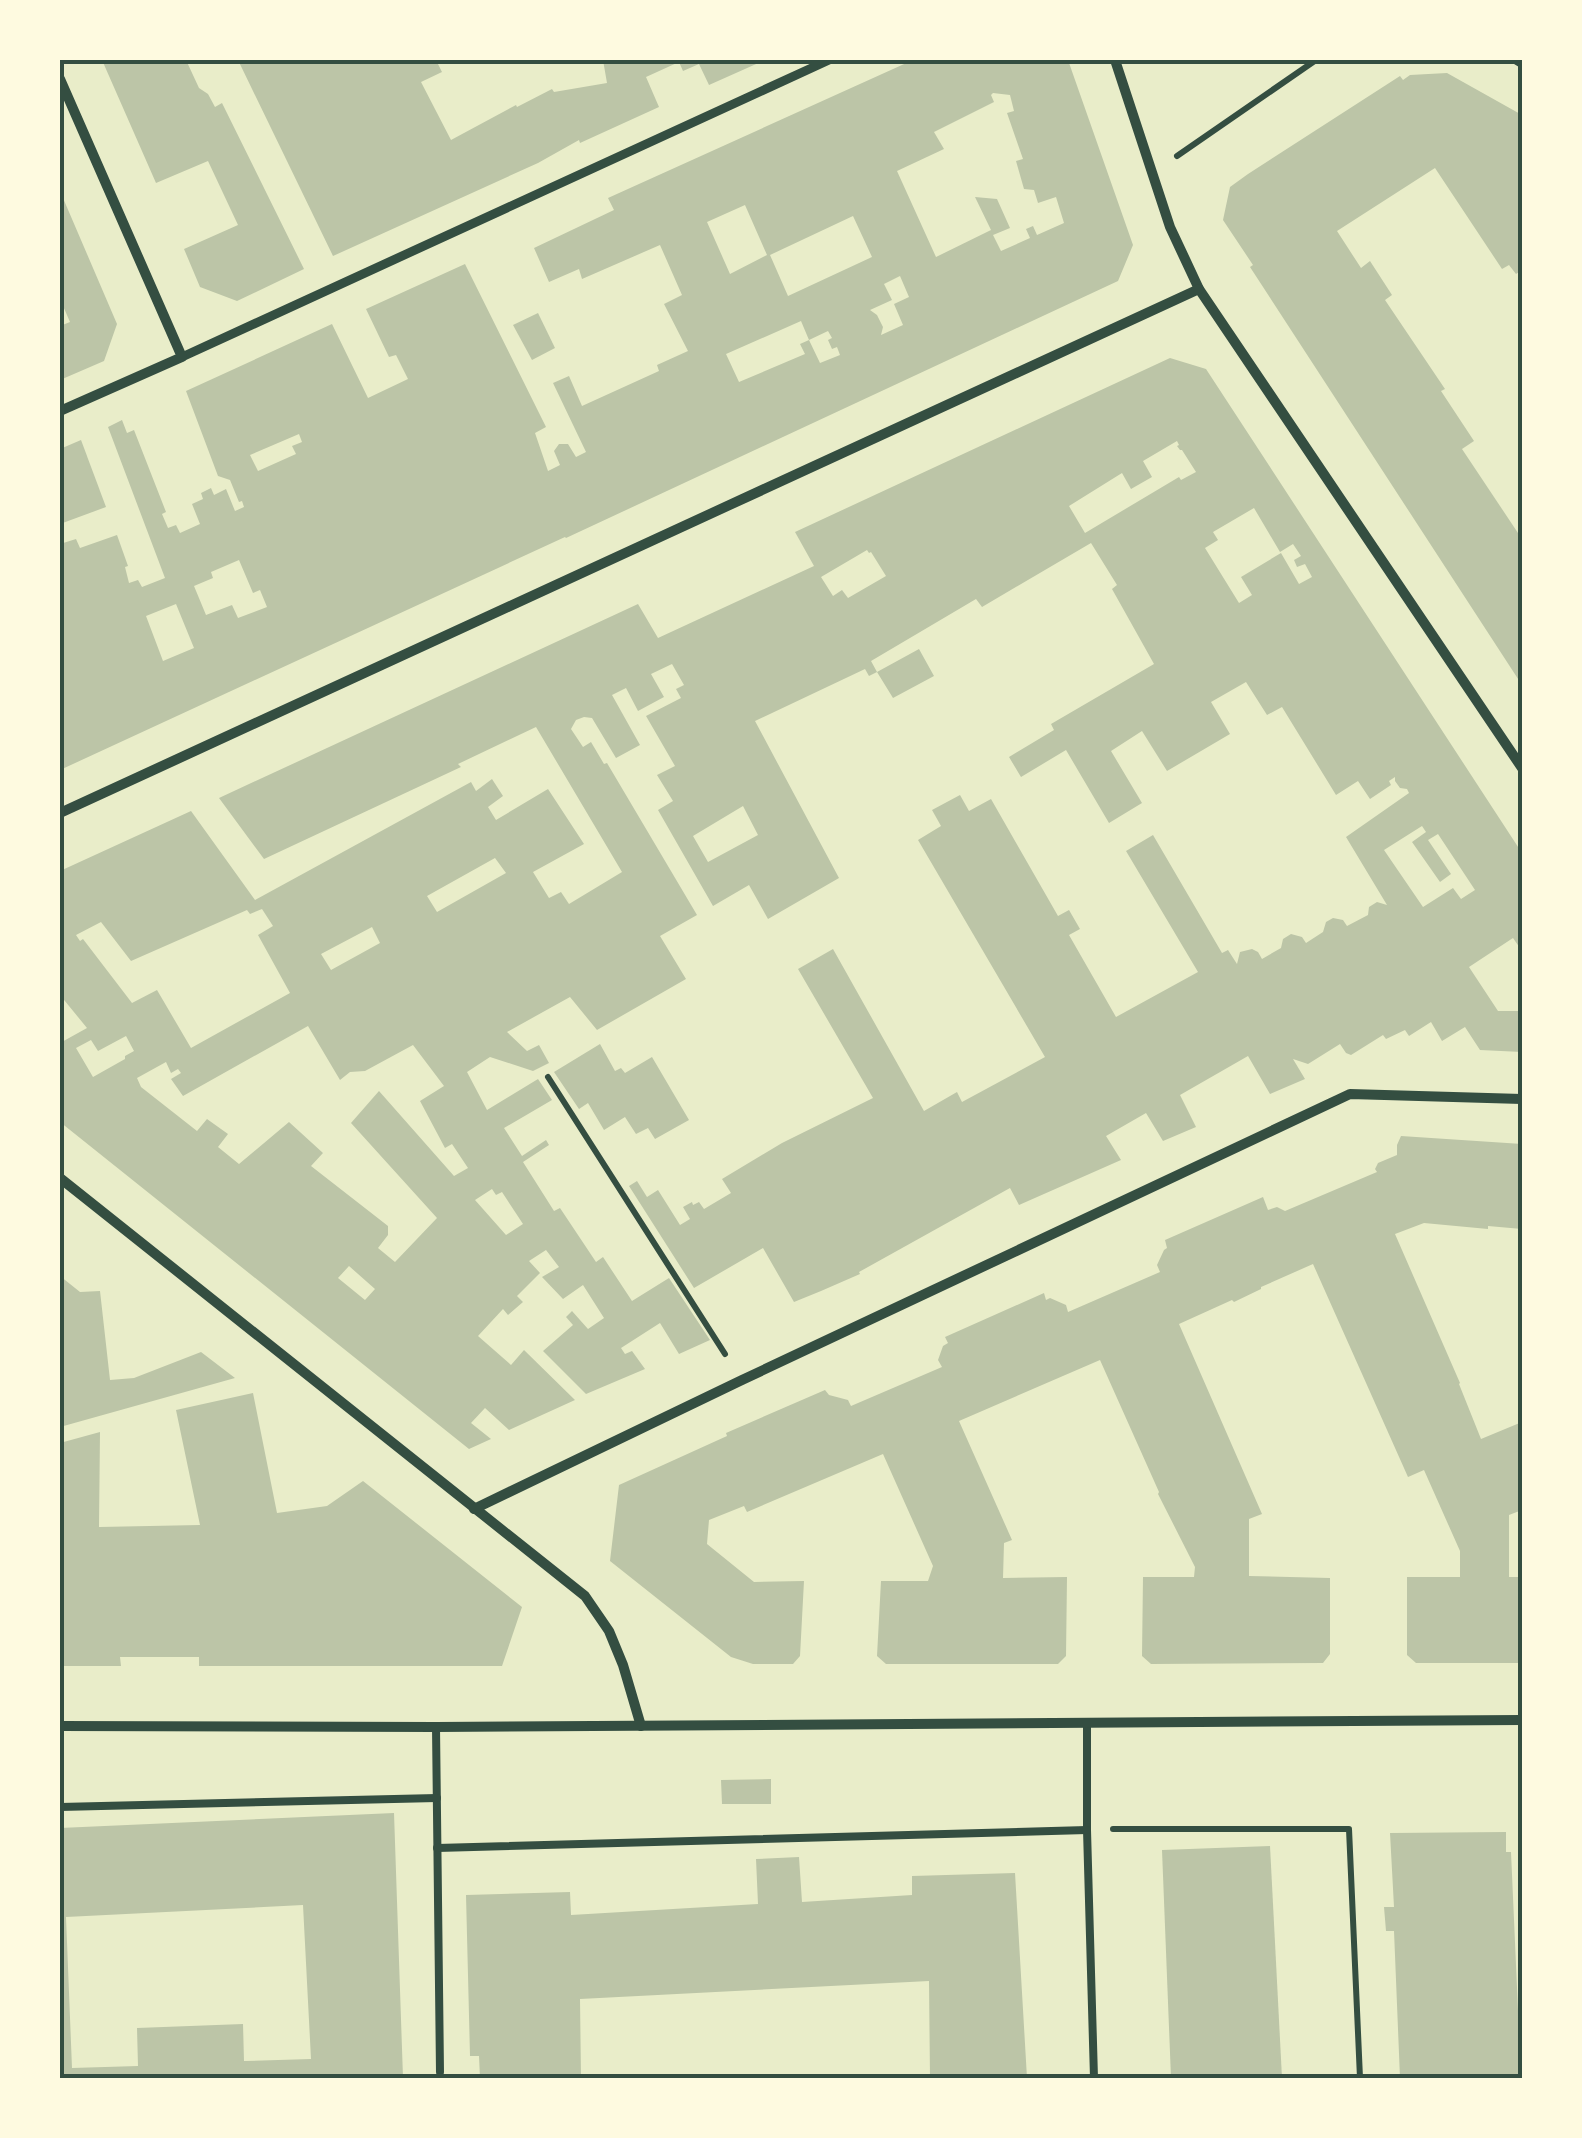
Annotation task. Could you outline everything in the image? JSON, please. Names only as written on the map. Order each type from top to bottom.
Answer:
[{"type":"street","points":[[60,411],[829,60]]},
{"type":"street","points":[[1115,60],[1170,227],[1199,289],[1522,768]]},
{"type":"street","points":[[60,79],[182,357]]},
{"type":"street","points":[[60,813],[1199,289]]},
{"type":"street","points":[[474,1509],[1350,1094],[1522,1099]]},
{"type":"street","points":[[60,1178],[585,1596],[609,1631],[641,1726]]},
{"type":"street","points":[[60,1726],[1522,1720]]},
{"type":"lane","points":[[1087,1722],[1094,2078]]},
{"type":"lane","points":[[436,1727],[440,2072]]},
{"type":"lane","points":[[60,1806],[437,1798]]},
{"type":"lane","points":[[437,1848],[1087,1830]]},
{"type":"path","points":[[1170,160],[1316,60]]},
{"type":"path","points":[[548,1077],[742,1380]]},
{"type":"path","points":[[1087,1830],[1349,1828],[1360,2078]]},
{"type":"building","points":[[102,60],[186,60],[199,88],[208,94],[215,107],[222,103],[304,269],[237,301],[200,287],[184,249],[238,225],[208,161],[156,183]]},
{"type":"building","points":[[238,60],[436,60],[442,72],[421,82],[451,140],[552,89],[554,92],[607,83],[603,60],[765,60],[709,85],[699,64],[683,71],[679,62],[646,77],[659,107],[580,143],[579,140],[538,163],[333,256]]},
{"type":"building","points":[[913,60],[1068,60],[1133,245],[1118,281],[60,770],[60,544],[76,539],[80,548],[117,535],[128,566],[125,567],[129,583],[138,580],[142,587],[165,578],[108,427],[122,420],[127,433],[134,430],[166,512],[162,514],[168,528],[176,525],[180,533],[200,524],[192,504],[203,499],[201,493],[211,488],[214,495],[226,489],[235,511],[244,507],[230,480],[218,476],[186,391],[332,324],[368,398],[408,379],[396,355],[389,357],[366,309],[465,264],[546,427],[535,433],[548,471],[560,465],[554,451],[559,444],[568,444],[576,457],[586,452],[553,383],[569,376],[582,406],[659,371],[657,365],[688,351],[664,304],[682,295],[660,245],[582,279],[579,269],[549,282],[534,248],[614,210],[608,198]],"holes":[[[993,93],[1010,95],[1014,111],[1007,113],[1023,159],[1016,161],[1024,189],[1034,190],[1038,203],[1056,197],[1064,223],[1037,235],[1033,226],[1026,229],[1030,238],[1001,251],[993,235],[1010,228],[997,199],[975,197],[991,230],[936,257],[897,171],[944,149],[934,132],[994,102]],[[745,205],[767,255],[730,274],[707,222]],[[853,216],[872,257],[788,296],[770,255]],[[900,276],[909,297],[894,304],[903,325],[881,335],[883,327],[870,310],[892,300],[884,284]],[[801,321],[809,340],[800,344],[805,354],[739,382],[726,354]],[[828,331],[832,349],[837,347],[840,355],[820,363],[809,340]],[[299,434],[302,442],[292,446],[296,454],[258,471],[250,455]],[[239,560],[253,593],[260,590],[267,607],[238,618],[232,605],[206,615],[194,586],[213,578],[211,572]],[[176,604],[194,648],[163,661],[146,616]]]},
{"type":"building","points":[[1447,73],[1522,115],[1522,270],[1516,274],[1509,265],[1502,269],[1435,168],[1337,231],[1361,268],[1370,261],[1392,295],[1385,300],[1445,389],[1441,391],[1474,441],[1462,449],[1522,539],[1522,685],[1223,220],[1230,187],[1248,174],[1400,76],[1403,80],[1410,75]]},
{"type":"building","points":[[60,191],[117,324],[104,361],[60,380],[60,326],[70,322],[60,299]]},
{"type":"building","points":[[538,313],[555,348],[532,360],[513,325]]},
{"type":"building","points":[[1170,358],[1206,369],[1522,853],[1522,951],[1513,938],[1469,967],[1498,1011],[1522,1011],[1522,1052],[1480,1050],[1465,1027],[1442,1041],[1431,1022],[1409,1036],[1405,1030],[1386,1039],[1383,1035],[1351,1055],[1340,1044],[1308,1064],[1293,1059],[1305,1079],[1270,1094],[1248,1056],[1180,1095],[1196,1127],[1163,1141],[1146,1113],[1106,1136],[1121,1160],[1019,1205],[1010,1188],[860,1274],[821,1291],[794,1302],[763,1248],[694,1288],[629,1186],[637,1181],[647,1197],[658,1190],[680,1225],[690,1219],[683,1207],[699,1202],[704,1209],[731,1193],[722,1179],[782,1143],[873,1098],[798,969],[833,949],[924,1111],[957,1092],[962,1102],[1045,1057],[918,840],[941,826],[932,810],[960,795],[969,811],[991,799],[1058,916],[1069,910],[1080,929],[1069,935],[1116,1017],[1198,972],[1126,851],[1153,835],[1222,953],[1228,950],[1237,964],[1240,952],[1252,949],[1262,959],[1281,948],[1283,939],[1291,934],[1302,937],[1306,943],[1323,932],[1326,922],[1333,918],[1343,920],[1347,926],[1368,915],[1369,907],[1377,902],[1387,905],[1346,837],[1409,793],[1407,789],[1400,788],[1395,777],[1389,781],[1391,785],[1370,799],[1358,781],[1336,795],[1282,707],[1267,715],[1246,682],[1211,702],[1230,734],[1167,771],[1142,731],[1111,751],[1142,803],[1109,823],[1066,750],[1021,777],[1009,757],[1054,730],[1051,724],[1154,664],[1112,589],[1117,585],[1091,543],[982,607],[976,599],[871,661],[877,672],[869,676],[865,669],[755,721],[839,878],[768,919],[749,885],[713,906],[658,810],[673,801],[657,775],[675,766],[646,716],[681,698],[676,689],[684,685],[672,664],[651,674],[664,697],[638,711],[626,688],[612,695],[640,745],[616,758],[592,718],[576,720],[571,729],[583,747],[591,742],[607,763],[697,915],[660,936],[686,979],[597,1030],[570,997],[507,1032],[527,1051],[539,1045],[549,1063],[533,1071],[490,1057],[467,1072],[487,1110],[538,1079],[552,1100],[504,1128],[522,1156],[546,1140],[549,1145],[523,1162],[554,1211],[560,1208],[596,1262],[603,1257],[632,1301],[669,1278],[710,1340],[679,1354],[660,1323],[621,1348],[625,1354],[632,1351],[645,1369],[586,1394],[543,1351],[573,1325],[566,1317],[572,1311],[588,1329],[604,1318],[583,1285],[563,1299],[542,1277],[559,1267],[546,1250],[529,1261],[540,1273],[517,1296],[523,1302],[508,1315],[503,1309],[478,1336],[511,1365],[524,1350],[575,1400],[509,1430],[485,1408],[471,1423],[491,1439],[469,1449],[60,1122],[60,1043],[87,1028],[60,995],[60,871],[191,811],[255,900],[471,782],[476,791],[492,779],[503,796],[488,807],[496,820],[548,789],[584,844],[533,872],[549,898],[561,892],[569,904],[622,872],[536,727],[458,764],[461,767],[264,859],[219,798],[638,604],[658,638],[814,566],[795,532]],"holes":[[[1177,441],[1196,472],[1181,480],[1179,477],[1085,533],[1069,506],[1122,473],[1131,489],[1152,477],[1143,461]],[[1254,508],[1280,552],[1293,544],[1301,556],[1294,560],[1297,567],[1305,564],[1312,577],[1299,584],[1281,553],[1241,577],[1252,595],[1239,603],[1205,548],[1218,540],[1213,532]],[[867,550],[871,552],[886,576],[848,598],[842,590],[833,596],[821,577]],[[743,806],[758,835],[708,862],[693,836]],[[1422,826],[1426,832],[1412,842],[1440,882],[1451,874],[1428,840],[1438,834],[1475,890],[1461,899],[1453,888],[1423,907],[1384,850]],[[495,858],[506,873],[437,912],[427,896]],[[262,909],[273,926],[258,935],[290,993],[191,1048],[157,990],[132,1003],[76,935],[101,922],[131,961],[247,910],[250,914]],[[372,927],[380,943],[331,970],[321,954]],[[308,1026],[340,1080],[413,1045],[444,1086],[420,1101],[445,1148],[452,1144],[468,1168],[454,1176],[379,1091],[351,1123],[437,1218],[395,1262],[378,1248],[388,1235],[388,1226],[311,1166],[323,1153],[289,1122],[239,1164],[218,1147],[228,1134],[207,1119],[197,1131],[141,1087],[137,1078],[166,1062],[171,1073],[178,1069],[181,1073],[171,1079],[183,1096]],[[126,1036],[134,1051],[93,1077],[76,1048],[91,1040],[98,1051]],[[492,1189],[496,1195],[502,1192],[523,1224],[506,1235],[475,1200]],[[349,1266],[375,1289],[365,1300],[338,1278]]]},
{"type":"building","points":[[81,440],[106,507],[60,524],[60,449]]},
{"type":"building","points":[[919,649],[934,676],[893,698],[877,672]]},
{"type":"building","points":[[600,1044],[615,1071],[621,1068],[625,1073],[652,1057],[689,1120],[655,1139],[648,1128],[636,1134],[625,1117],[604,1130],[588,1103],[579,1109],[554,1072]]},
{"type":"building","points":[[1401,1136],[1522,1144],[1522,1229],[1424,1223],[1395,1234],[1481,1439],[1522,1422],[1522,1510],[1509,1515],[1509,1577],[1522,1577],[1522,1663],[1416,1663],[1407,1655],[1407,1577],[1460,1577],[1460,1551],[1424,1470],[1408,1477],[1313,1264],[1179,1324],[1262,1514],[1249,1519],[1249,1576],[1330,1578],[1330,1654],[1323,1663],[1151,1664],[1142,1656],[1143,1577],[1194,1577],[1195,1567],[1158,1494],[1100,1360],[959,1421],[1012,1540],[1004,1543],[1003,1578],[1067,1577],[1066,1656],[1058,1664],[886,1664],[877,1656],[881,1581],[928,1581],[933,1566],[883,1454],[747,1512],[744,1506],[709,1520],[707,1544],[754,1582],[804,1581],[800,1656],[793,1664],[753,1664],[731,1657],[610,1561],[619,1485],[825,1390],[848,1400],[851,1406],[942,1367],[938,1360],[948,1343],[945,1337],[1044,1293],[1046,1300],[1066,1305],[1068,1312],[1160,1272],[1157,1265],[1167,1248],[1165,1240],[1263,1197],[1268,1210],[1277,1207],[1285,1211],[1377,1172],[1378,1163],[1397,1155]]},
{"type":"building","points":[[60,1276],[80,1292],[100,1291],[110,1380],[134,1378],[201,1352],[235,1378],[60,1427]]},
{"type":"building","points":[[253,1393],[277,1513],[327,1506],[363,1481],[522,1607],[502,1666],[199,1666],[199,1657],[120,1657],[121,1666],[60,1666],[60,1443],[100,1432],[99,1527],[200,1525],[176,1410]]},
{"type":"building","points":[[771,1779],[771,1804],[722,1804],[721,1780]]},
{"type":"building","points":[[394,1813],[403,2078],[60,2078],[60,1828]],"holes":[[[303,1905],[311,2059],[244,2061],[243,2024],[137,2028],[138,2066],[72,2068],[66,1917]]]},
{"type":"building","points":[[1506,1832],[1506,1852],[1511,1852],[1521,2078],[1400,2078],[1394,1931],[1386,1931],[1384,1907],[1394,1907],[1390,1833]]},
{"type":"building","points":[[1270,1846],[1282,2078],[1171,2078],[1162,1850]]},
{"type":"building","points":[[799,1857],[802,1902],[912,1895],[912,1876],[1015,1873],[1027,2078],[930,2078],[929,1981],[580,1999],[581,2078],[480,2078],[479,2056],[470,2056],[466,1895],[570,1892],[571,1915],[758,1904],[756,1859]]}]
